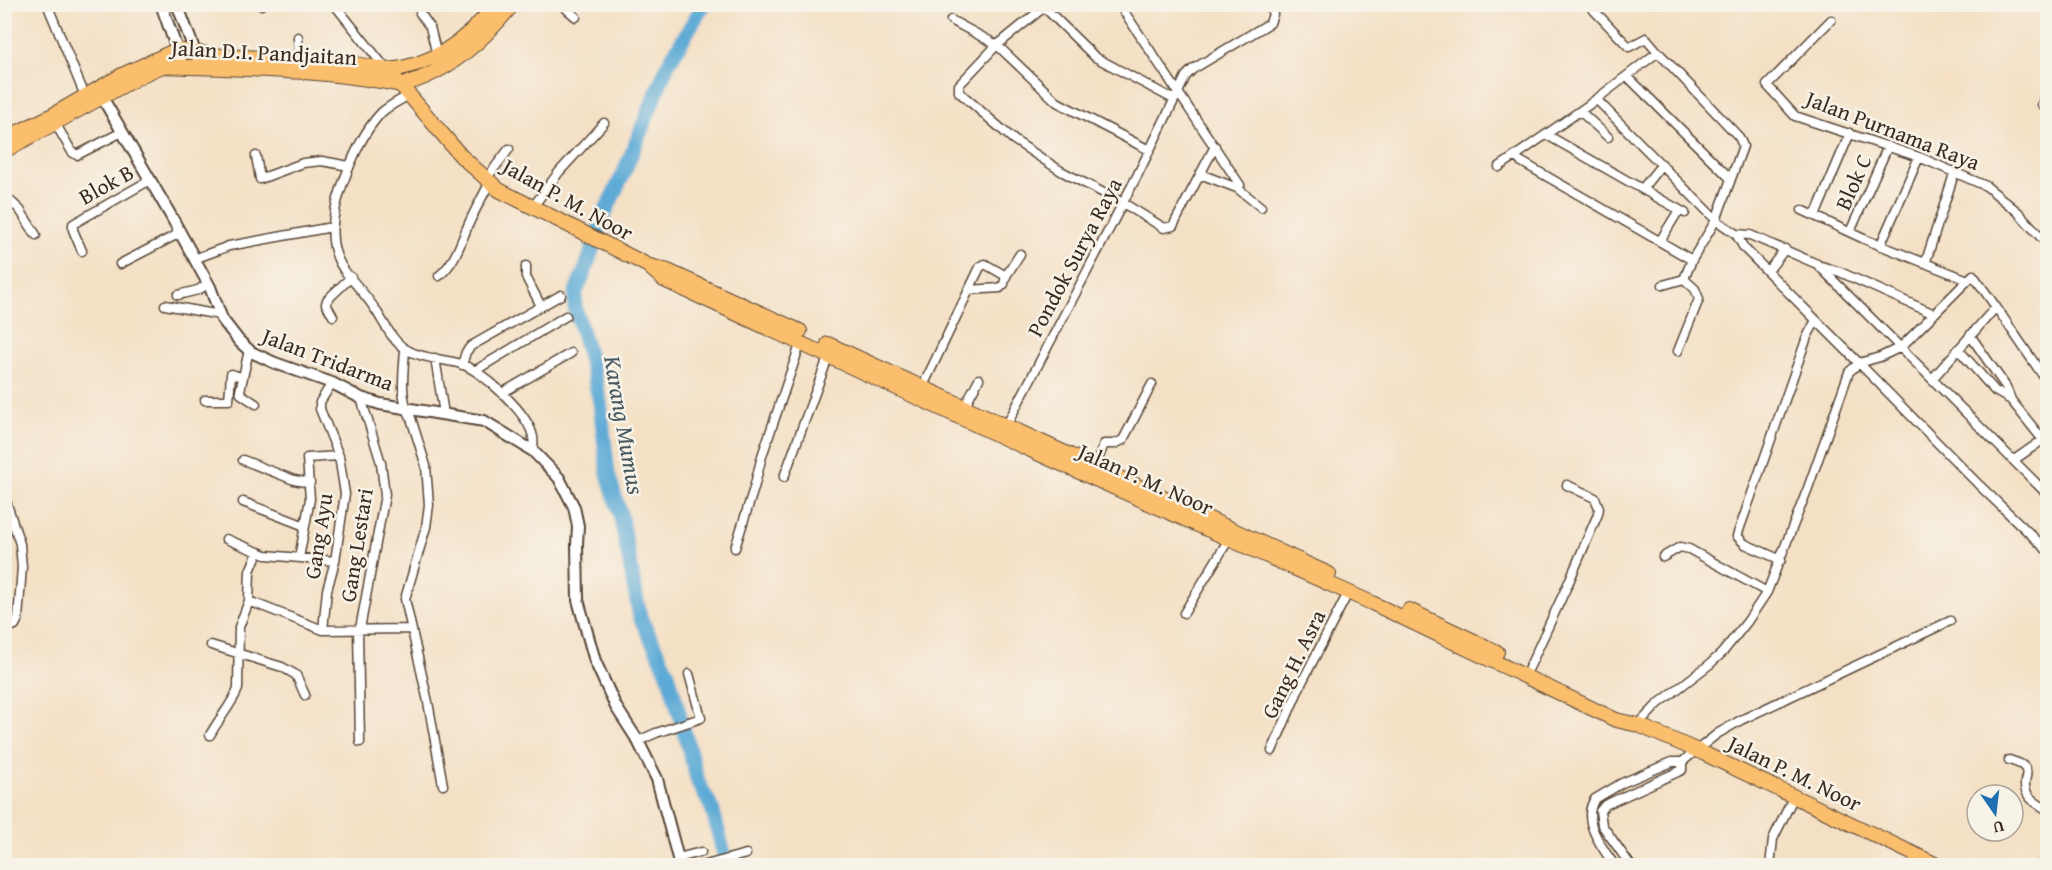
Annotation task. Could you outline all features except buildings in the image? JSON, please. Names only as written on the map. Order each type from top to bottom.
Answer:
[{"type":"main road","name":"Jalan D.I. Pandjaitan","points":[[4,151],[85,96],[122,75],[176,50],[222,56],[344,62],[388,70],[412,67],[454,45],[473,29],[496,4]]},
{"type":"main road","name":"Jalan D.I. Pandjaitan","points":[[4,139],[102,97],[162,66],[351,76],[405,90],[466,53],[513,4]]},
{"type":"main road","name":"Jalan P. M. Noor","points":[[388,70],[461,156],[505,194],[532,208],[647,265],[668,271],[832,353],[1348,592],[1508,662],[1528,668],[1625,715],[1635,723],[1939,866]]},
{"type":"main road","name":"Jalan P. M. Noor","points":[[647,265],[664,280],[801,342],[922,388],[964,407],[1003,431],[1095,467],[1227,535],[1508,662],[1616,720],[1635,723]]},
{"type":"street","points":[[48,4],[85,96]]},
{"type":"street","points":[[161,4],[183,67]]},
{"type":"street","points":[[334,4],[388,70]]},
{"type":"street","points":[[561,4],[576,17]]},
{"type":"street","points":[[1119,4],[1175,95],[1215,146],[1240,183],[1238,188]]},
{"type":"street","name":"Pondok Surya Raya","points":[[1003,431],[1123,203],[1186,76],[1193,69],[1270,23],[1274,14],[1269,4]]},
{"type":"street","points":[[1588,4],[1629,47],[1645,38],[1742,141],[1743,146],[1712,226],[1692,260],[1684,279]]},
{"type":"street","points":[[1175,95],[1095,57],[1045,5],[997,45],[963,78],[959,85],[960,92],[1014,140],[1061,171],[1123,203],[1164,228],[1173,226],[1215,146]]},
{"type":"street","points":[[165,18],[178,9],[200,67]]},
{"type":"street","points":[[420,13],[429,27],[437,55]]},
{"type":"street","points":[[951,20],[997,45],[1057,102],[1149,150]]},
{"type":"street","name":"Jalan Purnama Raya","points":[[1831,20],[1767,85],[1795,116],[1888,146],[1976,180],[2018,212],[2048,245]]},
{"type":"street","points":[[298,37],[299,60]]},
{"type":"street","points":[[1499,167],[1547,135],[1658,52]]},
{"type":"street","points":[[1627,76],[1730,178]]},
{"type":"street","points":[[2042,105],[2048,85]]},
{"type":"street","points":[[405,90],[369,128],[349,166],[336,203],[332,227],[334,250],[389,332],[405,349],[421,356],[462,364],[476,370],[502,393],[536,435],[532,451]]},
{"type":"street","name":"Jalan Tridarma","points":[[102,97],[208,284],[220,315],[231,332],[249,350],[275,363],[332,383],[361,398],[406,408],[484,420],[532,451],[559,478],[574,507],[578,526],[578,600],[595,661],[616,706],[638,741],[657,779],[679,862]]},
{"type":"street","points":[[1587,106],[1608,137]]},
{"type":"street","points":[[1587,106],[1659,168],[1712,226],[1750,236],[1785,249],[1934,314]]},
{"type":"street","points":[[53,119],[72,152],[80,154],[122,132]]},
{"type":"street","points":[[532,208],[559,172],[604,123]]},
{"type":"street","points":[[1815,216],[1850,133]]},
{"type":"street","points":[[1547,135],[1682,212],[1660,242]]},
{"type":"street","name":"Blok C","points":[[1850,232],[1888,146]]},
{"type":"street","points":[[439,276],[450,267],[457,256],[488,181],[509,149]]},
{"type":"street","points":[[256,156],[260,179],[303,163],[322,162],[349,166]]},
{"type":"street","points":[[1515,156],[1529,167],[1692,260]]},
{"type":"street","points":[[1880,246],[1919,157]]},
{"type":"street","points":[[1642,189],[1659,168]]},
{"type":"street","points":[[1925,264],[1955,171]]},
{"type":"street","points":[[1200,174],[1238,188],[1261,207]]},
{"type":"street","name":"Blok B","points":[[82,251],[73,230],[73,224],[150,180]]},
{"type":"street","points":[[4,195],[20,210],[36,235]]},
{"type":"street","points":[[1802,210],[1880,246],[1968,280]]},
{"type":"street","points":[[194,259],[229,246],[332,227]]},
{"type":"street","points":[[120,264],[180,233]]},
{"type":"street","points":[[1736,234],[1744,248],[1768,271],[1854,367],[2048,551]]},
{"type":"street","points":[[1768,271],[1785,249]]},
{"type":"street","points":[[969,290],[1000,288],[1020,254]]},
{"type":"street","points":[[922,388],[980,267],[985,264],[1006,276]]},
{"type":"street","points":[[1817,264],[2048,495]]},
{"type":"street","points":[[526,266],[526,277],[541,306]]},
{"type":"street","points":[[1635,723],[1722,653],[1767,592],[1854,367],[1901,347],[1973,275],[2048,383]]},
{"type":"street","points":[[333,316],[326,304],[327,300],[351,277]]},
{"type":"street","points":[[1663,285],[1684,279]]},
{"type":"street","points":[[1678,351],[1699,299],[1695,289],[1684,279]]},
{"type":"street","points":[[178,295],[198,290],[208,284]]},
{"type":"street","points":[[462,364],[471,346],[561,295]]},
{"type":"street","points":[[165,305],[220,315]]},
{"type":"street","points":[[1933,378],[1996,307]]},
{"type":"street","points":[[476,370],[566,316]]},
{"type":"street","points":[[1781,560],[1745,544],[1737,536],[1814,323]]},
{"type":"street","points":[[1970,335],[2006,387],[2011,400]]},
{"type":"street","points":[[735,548],[762,456],[801,342]]},
{"type":"street","points":[[405,349],[403,375],[406,408],[426,466],[429,505],[426,527],[405,599],[428,702],[442,785]]},
{"type":"street","points":[[1958,349],[1995,391],[2011,400],[2045,438],[2014,460]]},
{"type":"street","points":[[249,350],[242,377],[241,394],[256,404]]},
{"type":"street","points":[[502,393],[571,353]]},
{"type":"street","points":[[784,477],[832,353]]},
{"type":"street","points":[[435,358],[444,414]]},
{"type":"street","points":[[205,400],[229,400],[231,374],[242,377]]},
{"type":"street","points":[[964,407],[979,379]]},
{"type":"street","name":"Gang Ayu","points":[[323,630],[327,590],[335,561],[345,494],[339,456],[320,409],[320,402],[332,383]]},
{"type":"street","points":[[1095,467],[1104,444],[1114,444],[1123,440],[1152,384]]},
{"type":"street","name":"Gang Lestari","points":[[360,742],[359,629],[385,500],[381,463],[361,398]]},
{"type":"street","points":[[299,558],[310,499],[307,458],[339,456]]},
{"type":"street","points":[[243,460],[294,480],[310,483]]},
{"type":"street","points":[[2039,486],[2048,481]]},
{"type":"street","points":[[1528,668],[1598,514],[1599,508],[1595,498],[1567,485]]},
{"type":"street","points":[[4,495],[20,544],[22,567],[18,619],[15,625],[4,629]]},
{"type":"street","points":[[243,502],[305,526]]},
{"type":"street","points":[[1184,613],[1227,535]]},
{"type":"street","points":[[226,539],[258,552],[335,561]]},
{"type":"street","points":[[1663,557],[1680,547],[1689,549],[1767,592]]},
{"type":"street","points":[[210,735],[221,714],[235,698],[238,689],[239,627],[249,601],[250,571],[258,552]]},
{"type":"street","name":"Gang H. Asra","points":[[1272,751],[1301,684],[1348,592]]},
{"type":"street","points":[[249,601],[323,630],[410,628]]},
{"type":"street","points":[[1615,866],[1593,830],[1595,799],[1604,792],[1672,762],[1682,762],[1717,734],[1741,720],[1950,621]]},
{"type":"street","points":[[210,645],[292,672],[301,684],[305,695]]},
{"type":"street","points":[[638,741],[700,720],[701,716],[689,674]]},
{"type":"street","points":[[2009,760],[2023,766],[2026,770],[2025,789],[2028,795],[2032,801],[2048,810]]},
{"type":"street","points":[[1595,811],[1682,771],[1682,762]]},
{"type":"street","points":[[1770,866],[1773,839],[1794,796]]},
{"type":"street","points":[[1595,811],[1602,825],[1631,866]]},
{"type":"street","points":[[679,862],[701,852]]},
{"type":"street","points":[[706,864],[744,855]]},
{"type":"street","points":[[2041,866],[2048,857]]},
{"type":"waterway","name":"Karang Mumus","points":[[704,4],[668,64],[625,170],[603,217],[575,294],[575,308],[600,402],[608,474],[620,513],[640,617],[668,673],[698,782],[712,808],[727,866]]}]
